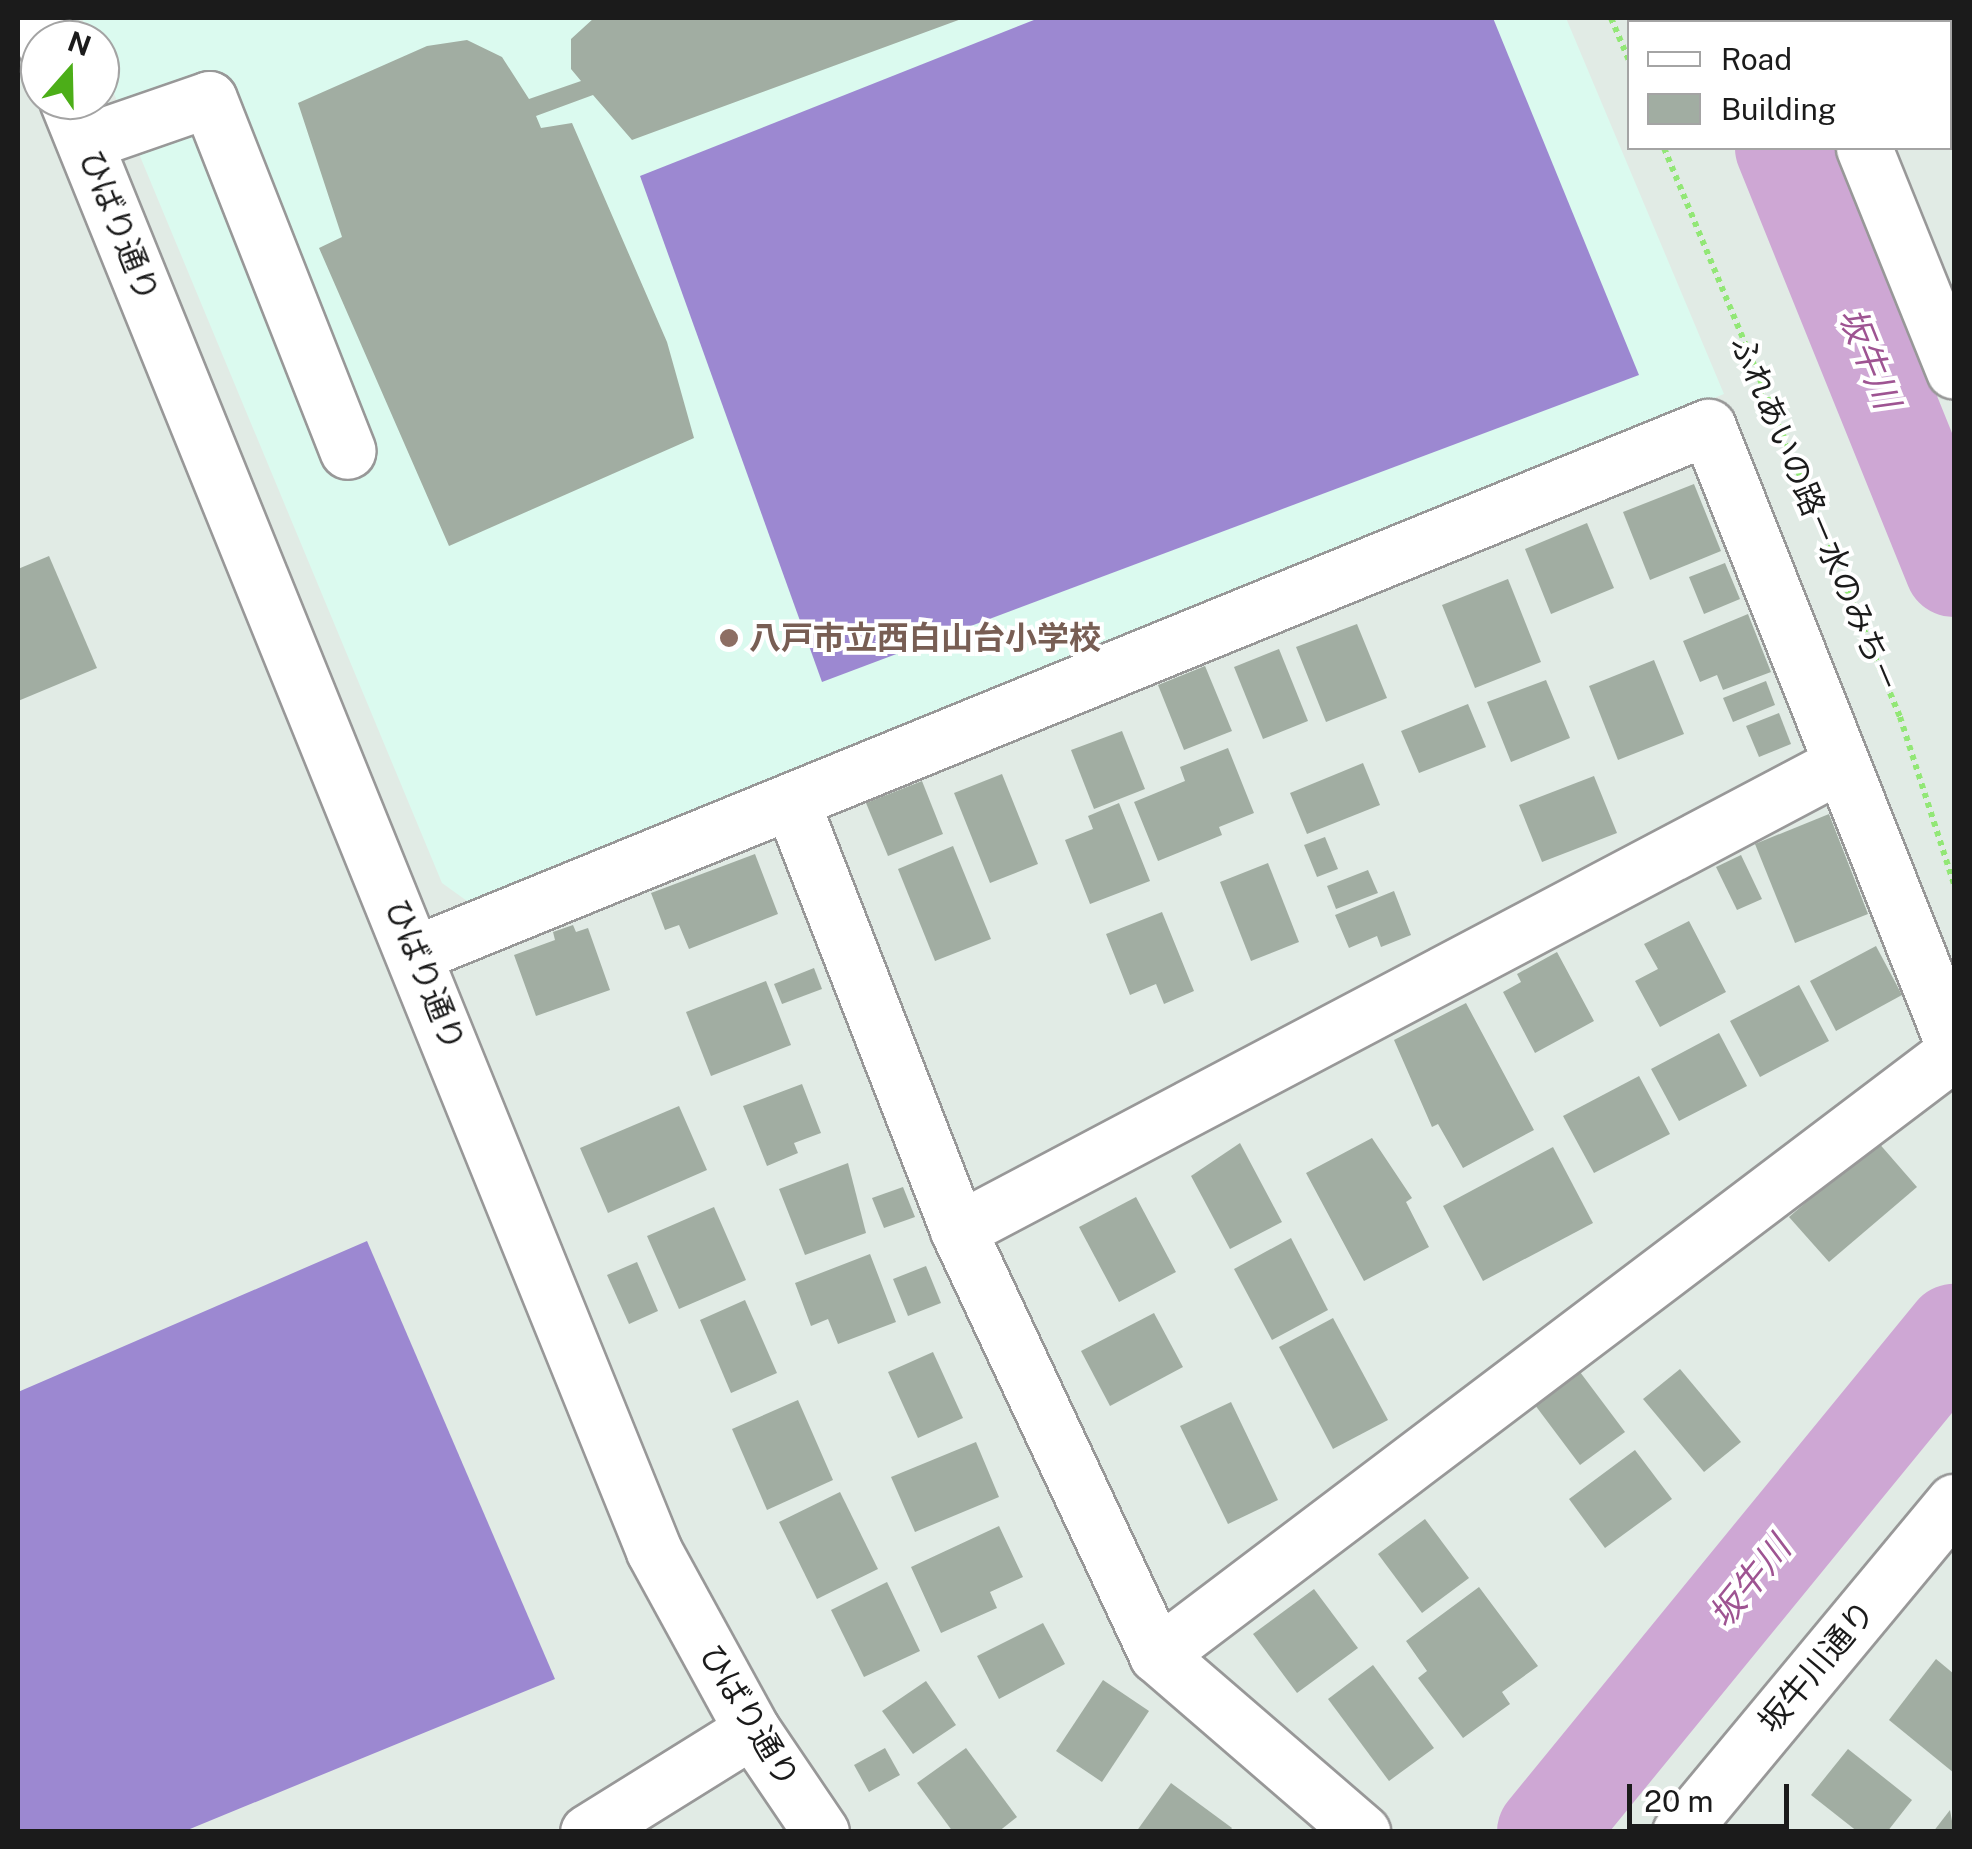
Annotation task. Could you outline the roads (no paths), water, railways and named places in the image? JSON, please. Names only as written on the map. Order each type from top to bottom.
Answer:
[{"type":"street","points":[[76,121],[210,100],[348,451]]},
{"type":"street","name":"ひばり通り","points":[[76,121],[417,953],[654,1551],[752,1730],[821,1832]]},
{"type":"street","points":[[1865,150],[1954,370]]},
{"type":"street","points":[[417,953],[1708,427],[1954,1049],[1157,1655]]},
{"type":"street","points":[[958,1230],[1839,764]]},
{"type":"street","points":[[791,801],[958,1230],[1157,1655],[1362,1832]]},
{"type":"street","name":"坂牛川通り","points":[[1680,1832],[1954,1502]]},
{"type":"street","points":[[588,1832],[752,1730]]},
{"type":"waterway","name":"坂牛川","points":[[1785,150],[1954,568]]},
{"type":"waterway","name":"坂牛川","points":[[1546,1832],[1954,1333]]},
{"type":"place","name":"八戸市立西白山台小学校","points":[[729,638]]}]
